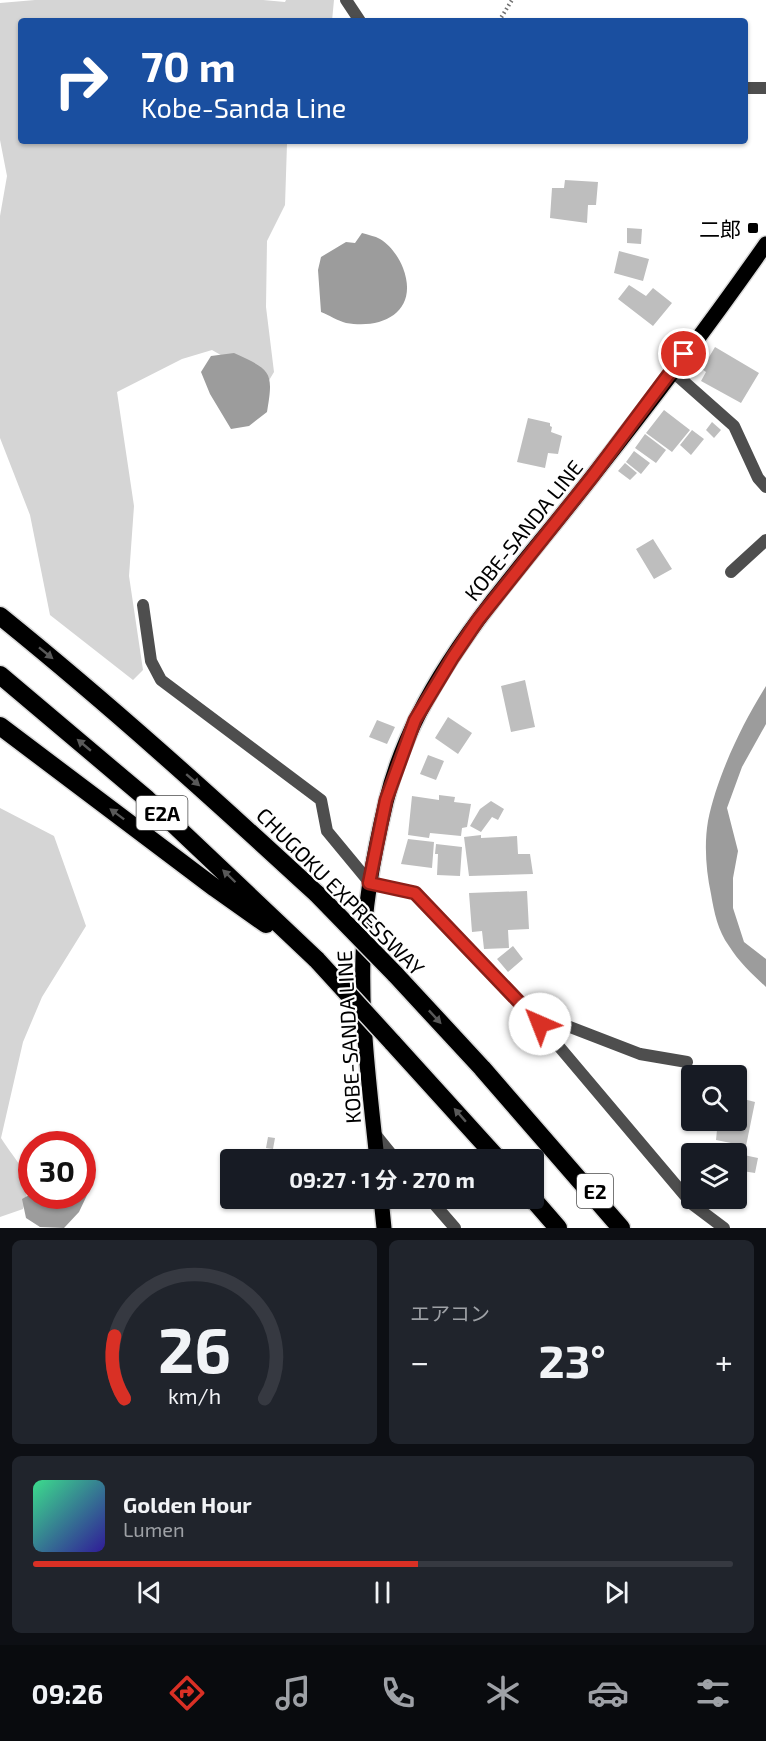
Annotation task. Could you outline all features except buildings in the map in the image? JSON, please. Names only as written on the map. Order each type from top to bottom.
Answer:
[{"type":"highway","name":"CHUGOKU EXPRESSWAY","points":[[0,616],[63,667],[220,804],[317,894],[396,975],[558,1154],[621,1228]]},
{"type":"highway","name":"E2A","points":[[0,675],[147,799],[317,960],[489,1149]]},
{"type":"highway","points":[[0,726],[215,888],[317,960]]},
{"type":"highway","name":"E2","points":[[558,1154],[632,1228]]},
{"type":"highway","points":[[539,1209],[552,1228]]},
{"type":"highway","points":[[541,1209],[558,1228]]},
{"type":"main road","name":"KOBE-SANDA LINE","points":[[376,1149],[366,1056],[363,992],[363,956],[369,883],[386,800],[415,720],[478,620],[592,477],[766,244]]},
{"type":"main road","points":[[382,1209],[384,1228]]},
{"type":"street","points":[[345,0],[358,18]]},
{"type":"street","points":[[748,88],[766,88]]},
{"type":"street","points":[[672,371],[734,426],[758,478],[766,487]]},
{"type":"street","points":[[731,572],[766,540]]},
{"type":"street","points":[[143,605],[151,661],[161,680],[321,800],[327,831],[369,883],[415,893],[540,1024],[692,1204],[724,1228]]},
{"type":"street","points":[[540,1024],[570,1027],[640,1054],[687,1062]]},
{"type":"street","points":[[375,1134],[387,1149]]},
{"type":"street","points":[[438,1209],[454,1228]]},
{"type":"path","points":[[501,18],[512,0]]},
{"type":"shaded area","points":[[35,0],[263,0],[285,2],[286,0],[334,0],[332,18],[18,18],[18,144],[287,144],[285,205],[267,241],[266,307],[274,372],[268,382],[212,350],[182,359],[117,392],[134,506],[129,576],[143,670],[133,680],[50,615],[30,515],[0,438],[0,216],[7,176],[0,140],[0,3]]},
{"type":"shaded area","points":[[362,233],[380,239],[397,256],[407,283],[406,295],[402,306],[385,320],[374,323],[346,323],[321,312],[318,270],[321,257],[346,242],[355,243]]},
{"type":"shaded area","points":[[234,353],[263,368],[270,388],[267,412],[249,426],[231,429],[210,394],[201,372],[211,356]]},
{"type":"shaded area","points":[[766,686],[766,724],[742,767],[727,808],[738,851],[733,878],[733,908],[744,942],[766,959],[766,987],[737,957],[722,934],[712,901],[706,848],[708,821],[717,786],[739,734]]},
{"type":"shaded area","points":[[0,808],[54,836],[86,926],[42,997],[23,1042],[1,1138],[18,1162],[18,1209],[23,1209],[0,1217]]},
{"type":"shaded area","points":[[24,1209],[80,1209],[64,1228],[40,1227],[26,1218]]},
{"type":"place","name":"二郎","points":[[753,228]]},
{"type":"route","points":[[540,1024],[415,893],[369,883],[386,800],[415,720],[453,657],[478,620],[592,477],[684,354]]}]
